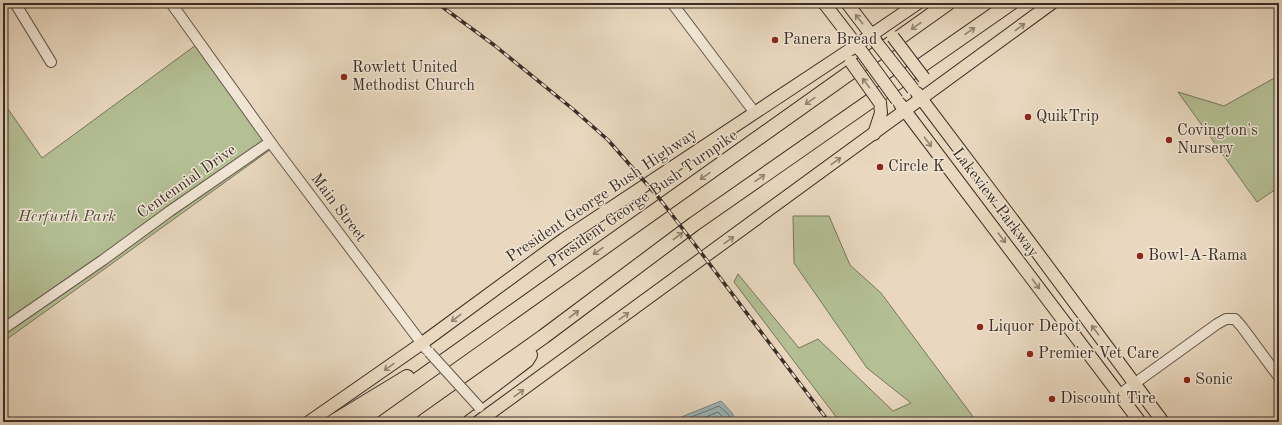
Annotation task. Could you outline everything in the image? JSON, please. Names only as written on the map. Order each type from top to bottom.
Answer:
[{"type":"highway","name":"President George Bush Turnpike","points":[[358,422],[948,3]]},
{"type":"highway","points":[[423,422],[543,337],[694,224],[1011,3]]},
{"type":"highway","points":[[445,422],[527,360],[543,337]]},
{"type":"highway","points":[[333,422],[416,372],[437,366]]},
{"type":"main road","name":"Lakeview Parkway","points":[[824,3],[1140,422]]},
{"type":"main road","name":"Lakeview Parkway","points":[[847,3],[1028,240],[1163,422]]},
{"type":"main road","points":[[484,417],[1052,3]]},
{"type":"main road","name":"President George Bush Highway","points":[[309,422],[425,348],[564,239],[837,59],[859,49],[913,6]]},
{"type":"main road","points":[[913,6],[894,24],[891,33],[893,38],[924,78],[933,81],[953,75]]},
{"type":"main road","points":[[837,59],[845,59],[851,62],[880,102],[881,113],[874,134]]},
{"type":"main road","points":[[1013,252],[1028,240]]},
{"type":"street","points":[[15,3],[51,62]]},
{"type":"street","name":"Main Street","points":[[171,3],[270,142],[425,348],[484,417]]},
{"type":"street","points":[[672,3],[755,113]]},
{"type":"street","name":"Centennial Drive","points":[[3,329],[270,142]]},
{"type":"street","points":[[1120,394],[1217,324],[1226,320],[1235,319],[1279,377]]},
{"type":"green space","name":"Herfurth Park","points":[[196,45],[274,147],[3,342],[3,113],[8,109],[42,158]]},
{"type":"green space","points":[[1278,76],[1279,187],[1257,202],[1178,92],[1224,106]]},
{"type":"green space","points":[[793,216],[829,216],[850,265],[881,293],[977,422],[840,422],[734,282],[738,274],[799,348],[818,339],[893,411],[911,403],[867,368],[794,263]]},
{"type":"water","points":[[721,401],[732,413],[736,422],[676,422],[674,420]]},
{"type":"railway","points":[[437,3],[494,45],[574,110],[608,140],[659,198],[829,422]]},
{"type":"place","name":"Panera Bread","points":[[775,40]]},
{"type":"place","name":"Rowlett United Methodist Church","points":[[344,77]]},
{"type":"place","name":"QuikTrip","points":[[1028,117]]},
{"type":"place","name":"Covington's Nursery","points":[[1169,140]]},
{"type":"place","name":"Circle K","points":[[880,167]]},
{"type":"place","name":"Bowl-A-Rama","points":[[1140,256]]},
{"type":"place","name":"Liquor Depot","points":[[980,327]]},
{"type":"place","name":"Premier Vet Care","points":[[1030,354]]},
{"type":"place","name":"Sonic","points":[[1187,380]]},
{"type":"place","name":"Discount Tire","points":[[1052,399]]}]
